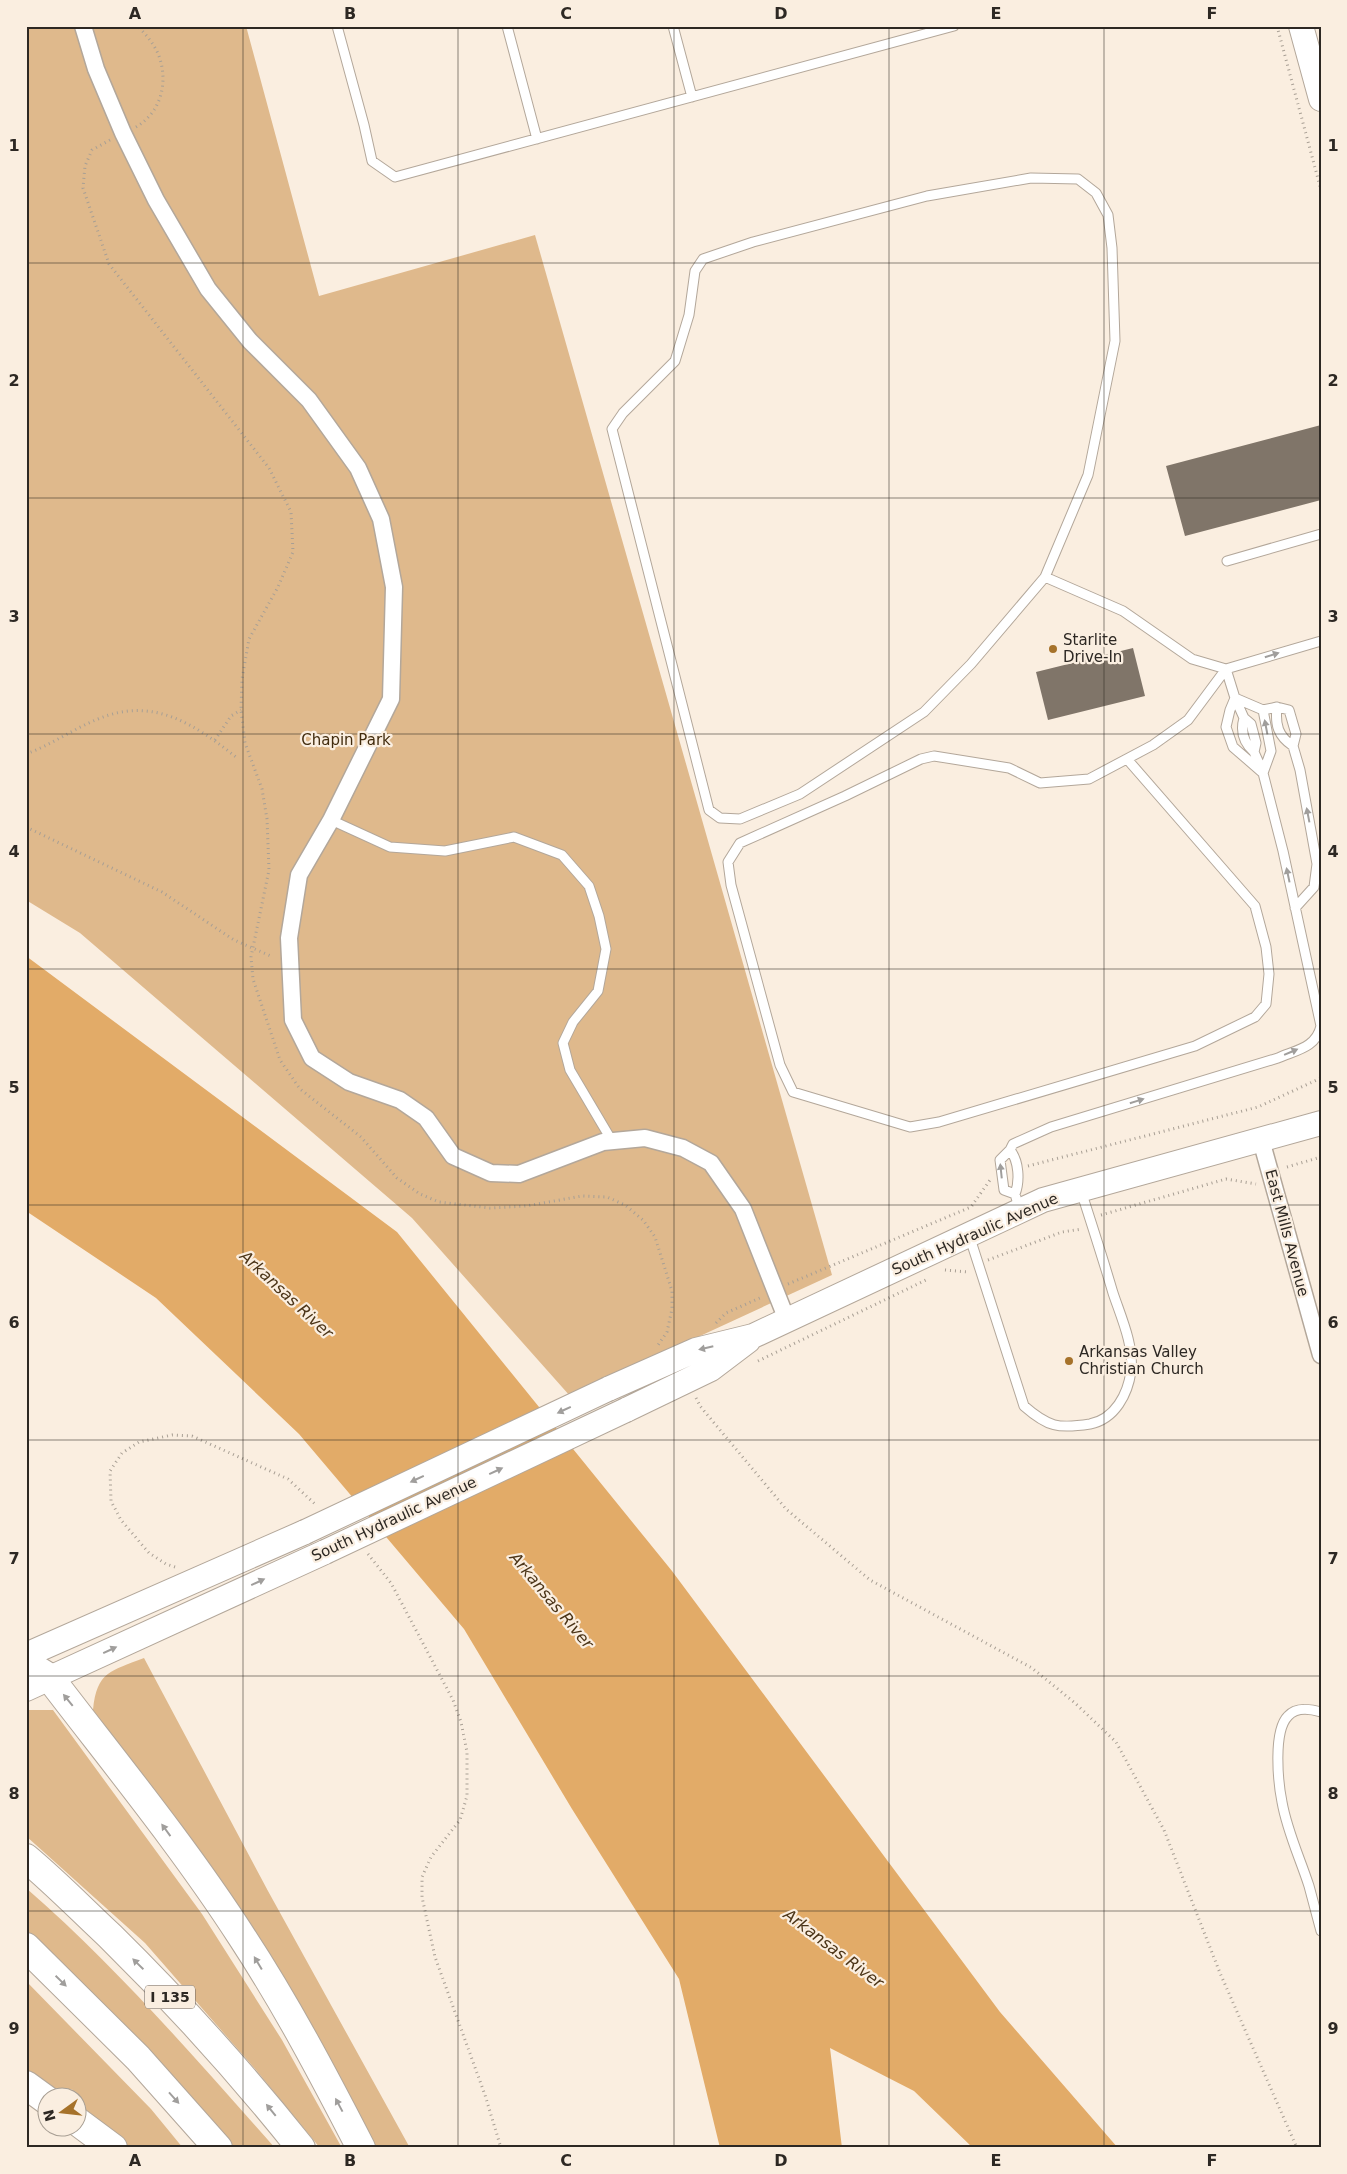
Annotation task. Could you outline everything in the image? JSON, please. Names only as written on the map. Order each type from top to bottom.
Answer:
[{"type":"highway","points":[[26,1663],[38,1684],[166,1830],[242,1936],[310,2050],[361,2148]]},
{"type":"highway","name":"I 135","points":[[26,1858],[49,1877],[147,1972],[253,2088],[302,2148]]},
{"type":"highway","points":[[26,1947],[138,2058],[218,2148]]},
{"type":"highway","points":[[26,2085],[38,2094]]},
{"type":"highway","points":[[88,2129],[113,2148]]},
{"type":"street","points":[[83,26],[96,69],[123,134],[156,200],[208,289],[250,341],[308,400],[358,468],[381,519],[394,587],[391,699],[331,820],[299,875],[289,938],[293,1020],[312,1058],[349,1082],[400,1100],[426,1118],[452,1156],[491,1173],[519,1174],[603,1142],[645,1138],[683,1148],[711,1163],[744,1209],[787,1320]]},
{"type":"street","points":[[1301,26],[1321,99]]},
{"type":"street","name":"South Hydraulic Avenue","points":[[26,1655],[305,1532],[608,1389],[696,1350],[753,1336],[968,1235],[1018,1202],[1043,1200],[1321,1123]]},
{"type":"street","name":"East Mills Avenue","points":[[1261,1140],[1321,1356]]},
{"type":"street","name":"South Hydraulic Avenue","points":[[38,1684],[325,1552],[711,1369],[753,1336]]},
{"type":"lane","points":[[337,26],[372,161],[395,177],[954,26]]},
{"type":"lane","points":[[507,26],[538,139]]},
{"type":"lane","points":[[673,26],[692,97]]},
{"type":"lane","points":[[1031,178],[1078,179],[1096,193],[1108,215],[1112,248],[1114,341],[1088,475],[1045,577],[971,664],[924,712],[800,794],[740,819],[720,818],[709,810],[612,429],[623,413],[675,361],[689,315],[695,270],[703,259],[753,242],[927,196],[1031,178]]},
{"type":"lane","points":[[1227,560],[1321,534]]},
{"type":"lane","points":[[1045,577],[1123,611],[1192,658],[1226,669],[1321,641]]},
{"type":"lane","points":[[1018,1202],[1004,1190],[1001,1176],[1000,1160],[1013,1144],[1051,1127],[1278,1058],[1312,1044],[1318,1037],[1321,1026],[1263,773],[1254,752],[1256,743],[1251,724],[1244,718],[1235,698],[1226,669]]},
{"type":"lane","points":[[1127,759],[1255,906],[1266,947],[1269,974],[1266,1004],[1254,1017],[1195,1046],[939,1122],[910,1127],[793,1092],[780,1065],[731,885],[728,862],[740,843],[846,796],[921,759],[934,756],[1009,768],[1040,783],[1088,779],[1153,745],[1188,720],[1226,669]]},
{"type":"lane","points":[[1235,698],[1263,710],[1277,707],[1288,710],[1296,734],[1293,746],[1300,770],[1317,864],[1314,887],[1295,908]]},
{"type":"lane","points":[[1235,698],[1226,727],[1233,747],[1263,773]]},
{"type":"lane","points":[[1277,707],[1276,719],[1282,740],[1293,746]]},
{"type":"lane","points":[[1263,710],[1271,751],[1263,773]]},
{"type":"lane","points":[[331,820],[390,847],[445,852],[514,837],[562,855],[589,886],[599,916],[606,950],[598,990],[573,1022],[563,1043],[570,1070],[612,1141]]},
{"type":"lane","points":[[1010,1150],[1016,1157],[1019,1184],[1018,1202]]},
{"type":"lane","points":[[968,1235],[1024,1406],[1042,1422],[1067,1428],[1096,1422],[1115,1410],[1126,1392],[1131,1369],[1128,1337],[1081,1190]]},
{"type":"lane","points":[[1321,1712],[1296,1710],[1287,1716],[1279,1736],[1278,1769],[1282,1803],[1321,1931]]},
{"type":"path","points":[[133,128],[146,121],[157,108],[163,86],[160,59],[150,40],[138,26]]},
{"type":"path","points":[[1276,26],[1321,190]]},
{"type":"path","points":[[26,754],[98,719],[118,712],[142,710],[168,714],[188,723],[215,740],[236,757]]},
{"type":"path","points":[[215,740],[231,716],[241,710]]},
{"type":"path","points":[[26,827],[162,892],[234,940],[253,950],[290,964]]},
{"type":"path","points":[[1287,1167],[1321,1157]]},
{"type":"path","points":[[938,1274],[947,1269],[968,1272],[991,1258],[1062,1232],[1081,1230],[1100,1216],[1226,1178],[1258,1185],[1263,1181]]},
{"type":"path","points":[[754,1362],[930,1278]]},
{"type":"path","points":[[688,1380],[700,1406],[786,1510],[870,1580],[1032,1668],[1075,1703],[1116,1742],[1164,1830],[1220,1973],[1297,2148]]},
{"type":"path","points":[[178,1567],[166,1564],[149,1553],[121,1520],[111,1501],[110,1471],[122,1453],[139,1442],[172,1435],[192,1436],[288,1479],[322,1510]]},
{"type":"path","points":[[362,1548],[391,1583],[453,1700],[461,1722],[466,1752],[467,1796],[460,1820],[431,1857],[422,1877],[422,1897],[435,1957],[485,2095],[501,2148]]},
{"type":"green space","name":"Chapin Park","points":[[26,26],[246,26],[319,296],[535,235],[832,1275],[570,1396],[412,1218],[80,933],[26,900]]},
{"type":"green space","points":[[144,1658],[268,1891],[410,2148],[375,2148],[366,2131],[93,1710],[98,1687],[102,1680],[114,1670]]},
{"type":"green space","points":[[26,1710],[53,1710],[202,1914],[282,2040],[342,2148],[320,2148],[256,2070],[145,1943],[26,1836]]},
{"type":"green space","points":[[26,1888],[60,1918],[124,1981],[275,2148],[231,2148],[26,1933]]},
{"type":"green space","points":[[26,1981],[151,2109],[183,2148],[126,2148],[88,2120],[88,2086],[40,2086],[26,2076]]},
{"type":"water","name":"Arkansas River","points":[[26,956],[397,1232],[672,1571],[1000,2012],[1118,2148],[973,2148],[914,2091],[830,2048],[842,2148],[720,2148],[679,1979],[572,1809],[464,1629],[299,1434],[156,1298],[26,1211]]},
{"type":"building","points":[[1321,425],[1321,500],[1185,536],[1166,466]]},
{"type":"building","points":[[1133,648],[1145,696],[1048,720],[1036,672]]},
{"type":"place","name":"Starlite Drive-In","points":[[1053,649]]},
{"type":"place","name":"Arkansas Valley Christian Church","points":[[1069,1361]]}]
